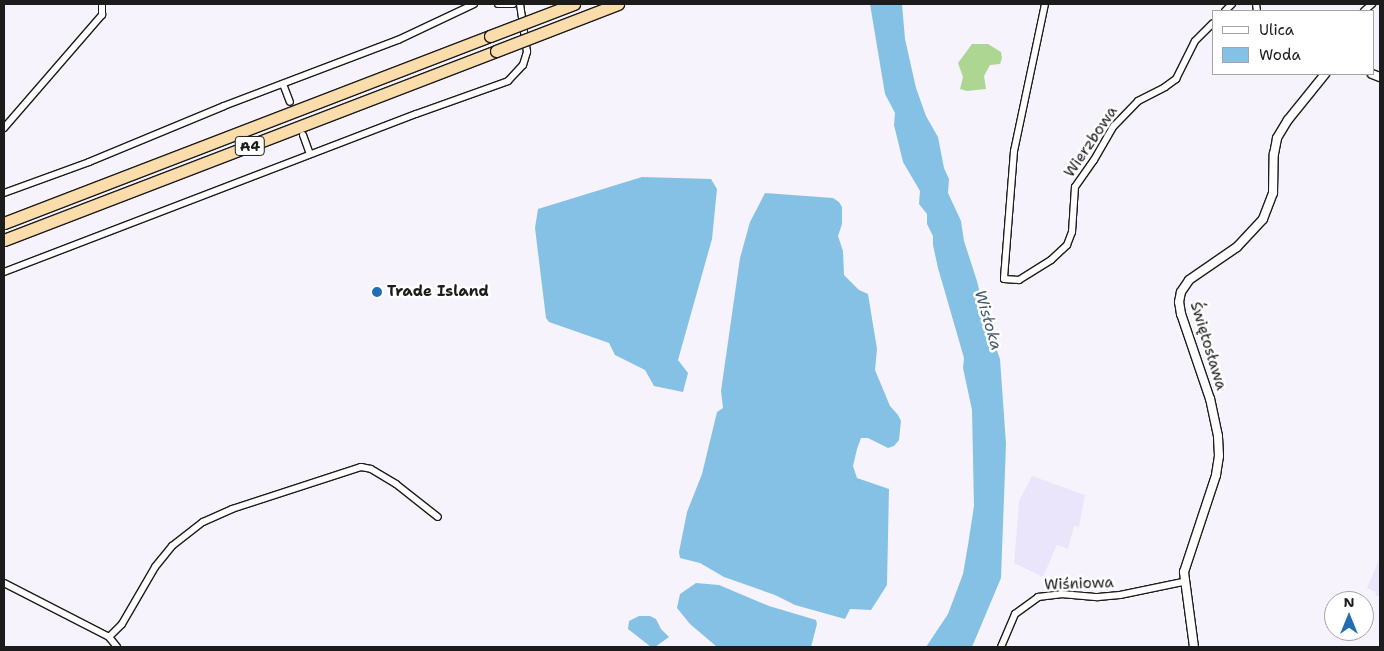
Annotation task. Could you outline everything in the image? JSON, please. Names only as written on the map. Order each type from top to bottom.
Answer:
[{"type":"highway","name":"A4","points":[[4,223],[574,4]]},
{"type":"highway","name":"A4","points":[[4,240],[618,4]]},
{"type":"street","points":[[4,128],[102,15],[102,4]]},
{"type":"street","points":[[4,193],[89,162],[398,40],[474,4]]},
{"type":"street","points":[[498,4],[514,4]]},
{"type":"street","points":[[4,272],[310,154],[508,81],[520,71],[527,52],[520,4]]},
{"type":"street","name":"Wierzbowa","points":[[1045,4],[1014,151],[1004,279],[1019,280],[1051,260],[1067,246],[1072,232],[1074,187],[1094,160],[1114,126],[1138,101],[1176,79],[1195,42],[1212,24]]},
{"type":"street","name":"Świętosława","points":[[1194,647],[1184,582],[1185,562],[1211,489],[1219,456],[1217,430],[1210,399],[1181,314],[1179,302],[1181,292],[1190,280],[1237,247],[1263,219],[1273,193],[1274,154],[1277,138],[1288,120],[1324,75]]},
{"type":"street","points":[[283,84],[290,102]]},
{"type":"street","points":[[303,135],[310,154]]},
{"type":"street","points":[[109,637],[122,624],[155,567],[172,546],[203,522],[232,509],[361,467],[371,469],[396,484],[438,517]]},
{"type":"street","points":[[4,582],[109,637],[117,647]]},
{"type":"street","name":"Wiśniowa","points":[[1000,647],[1016,614],[1038,597],[1061,594],[1098,597],[1120,595],[1184,582]]},
{"type":"shaded area","points":[[1032,476],[1085,495],[1079,527],[1074,526],[1068,549],[1057,545],[1043,577],[1014,563],[1019,501]]},
{"type":"shaded area","points":[[1380,557],[1380,597],[1375,595],[1376,592],[1367,588]]},
{"type":"green space","points":[[972,44],[988,44],[1001,52],[1002,58],[1000,64],[990,65],[984,76],[986,89],[967,91],[960,89],[963,77],[958,63]]},
{"type":"water","points":[[870,4],[902,4],[905,39],[916,88],[926,116],[938,137],[944,168],[949,179],[948,193],[961,221],[964,241],[977,281],[987,323],[1000,359],[1006,444],[1001,578],[972,647],[926,647],[948,614],[963,574],[974,506],[972,410],[963,368],[964,358],[938,268],[933,236],[927,224],[927,214],[919,204],[920,191],[903,162],[894,125],[895,113],[885,94]]},
{"type":"water","points":[[642,177],[711,179],[717,189],[712,239],[678,360],[688,373],[683,392],[654,386],[645,370],[615,355],[609,343],[549,322],[546,318],[535,228],[538,209]]},
{"type":"water","points":[[765,193],[833,198],[842,207],[842,224],[838,236],[843,251],[844,275],[859,290],[868,294],[877,349],[875,370],[890,406],[901,421],[899,440],[894,446],[888,448],[868,438],[861,438],[857,449],[853,466],[857,478],[889,489],[887,585],[871,610],[850,609],[845,619],[795,605],[775,595],[724,577],[700,563],[680,558],[679,552],[687,512],[702,474],[717,412],[723,408],[721,391],[740,258],[750,222]]},
{"type":"water","points":[[696,583],[719,585],[769,606],[816,620],[817,624],[811,647],[717,647],[690,624],[677,608],[680,594]]},
{"type":"water","points":[[639,616],[650,616],[656,619],[661,629],[669,637],[655,647],[651,647],[628,629],[629,621]]},
{"type":"place","name":"Trade Island","points":[[377,292]]},
{"type":"water label","name":"Wisłoka","points":[[988,320]]}]
